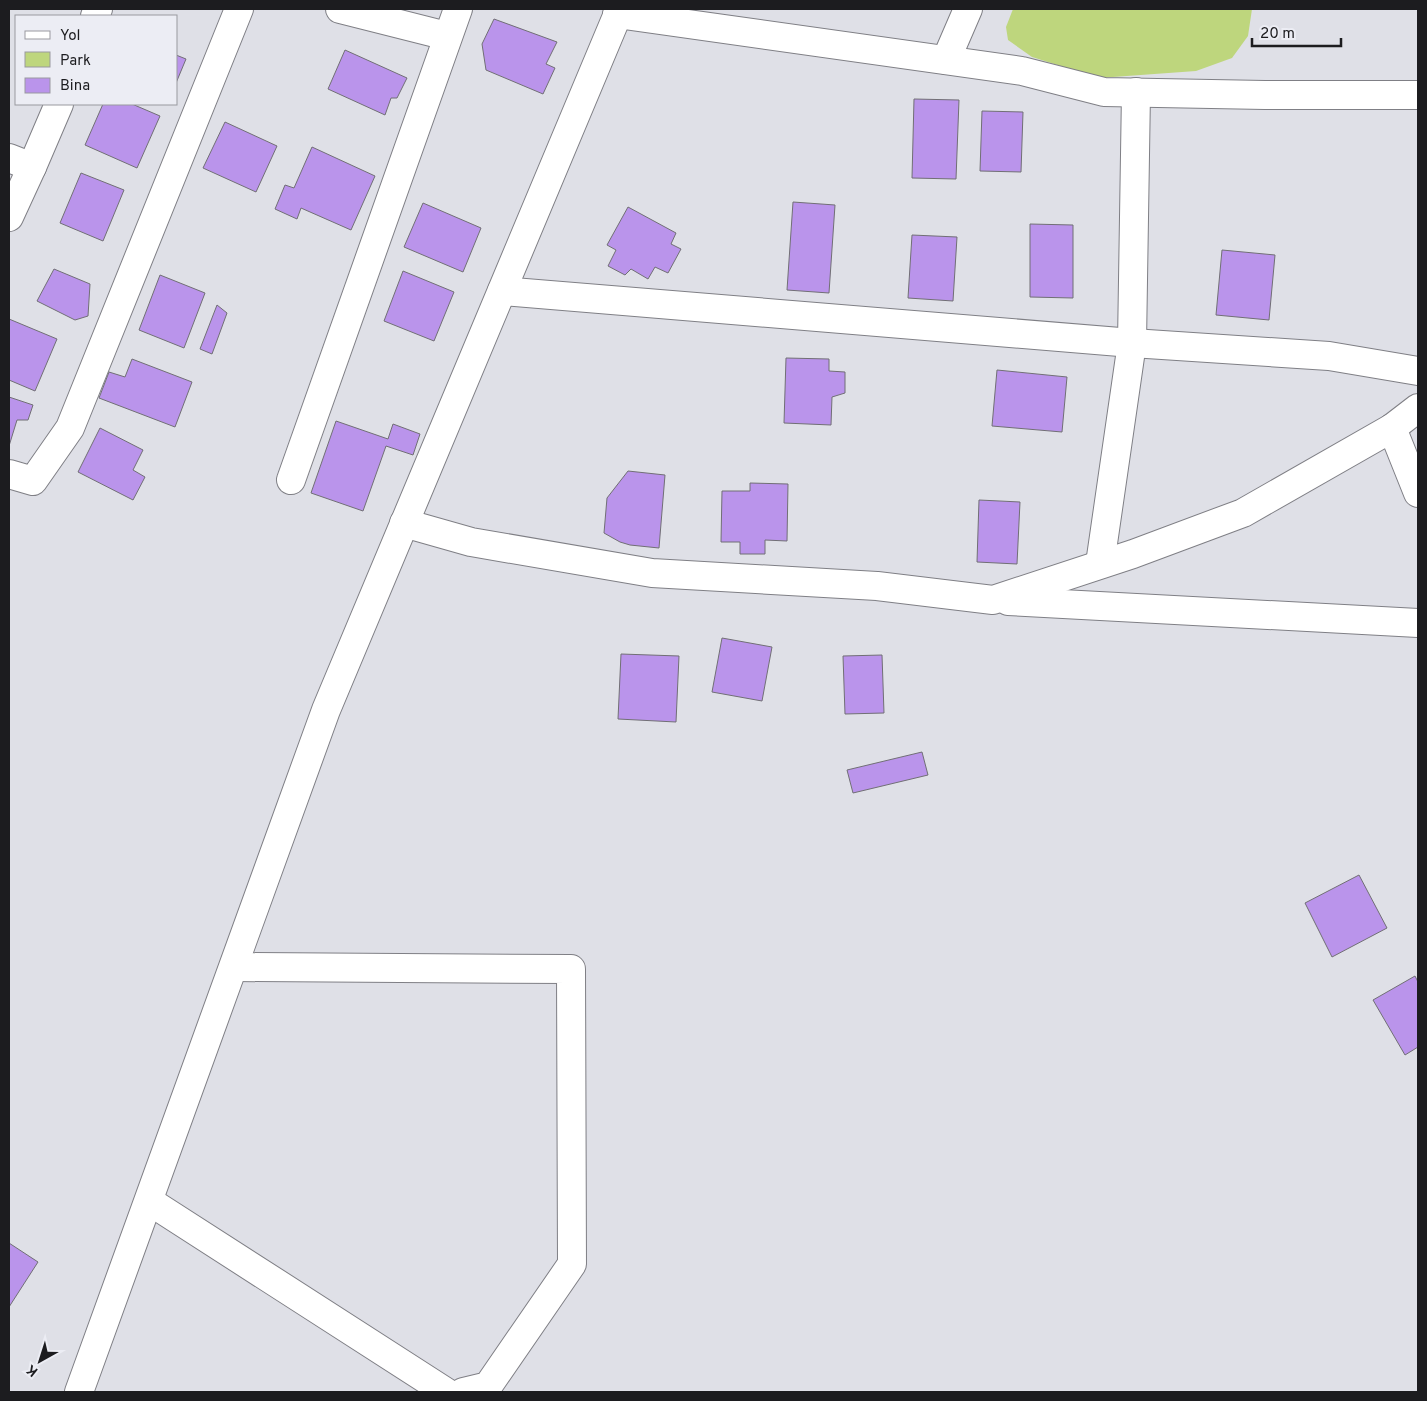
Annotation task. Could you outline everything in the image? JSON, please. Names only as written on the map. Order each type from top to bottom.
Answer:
[{"type":"street","points":[[9,474],[33,481],[70,428],[239,9]]},
{"type":"street","points":[[340,9],[447,36]]},
{"type":"street","points":[[290,480],[458,9]]},
{"type":"street","points":[[946,60],[968,9]]},
{"type":"street","points":[[79,1392],[326,710],[619,12],[1022,71],[1104,92],[1418,96]]},
{"type":"street","points":[[1100,564],[1132,343],[1136,92]]},
{"type":"street","points":[[9,217],[21,162],[58,105]]},
{"type":"street","points":[[502,291],[1132,343],[1329,356],[1418,371]]},
{"type":"street","points":[[993,600],[1243,513],[1392,428],[1418,408]]},
{"type":"street","points":[[1392,428],[1418,493]]},
{"type":"street","points":[[404,523],[471,542],[652,573],[877,586],[993,600],[1418,623]]},
{"type":"street","points":[[234,967],[570,969],[572,1264],[488,1386],[463,1392]]},
{"type":"street","points":[[149,1201],[446,1392]]},
{"type":"green space","points":[[1013,9],[1252,9],[1248,36],[1232,58],[1196,71],[1099,78],[1032,57],[1008,40],[1006,27]]},
{"type":"building","points":[[494,19],[557,42],[546,64],[555,68],[543,94],[486,70],[482,44]]},
{"type":"building","points":[[345,50],[407,78],[397,98],[391,98],[385,115],[328,89]]},
{"type":"building","points":[[178,56],[186,59],[178,78]]},
{"type":"building","points":[[914,99],[959,100],[956,179],[912,178]]},
{"type":"building","points":[[103,105],[134,105],[160,116],[137,168],[85,145]]},
{"type":"building","points":[[982,111],[1023,112],[1021,172],[980,171]]},
{"type":"building","points":[[225,122],[277,146],[256,192],[203,168]]},
{"type":"building","points":[[312,147],[375,176],[351,230],[301,208],[297,219],[275,209],[285,185],[294,188]]},
{"type":"building","points":[[81,173],[124,190],[103,241],[60,223]]},
{"type":"building","points":[[793,202],[835,205],[829,293],[787,290]]},
{"type":"building","points":[[423,203],[481,228],[463,272],[404,247]]},
{"type":"building","points":[[628,207],[676,233],[671,244],[681,249],[668,273],[655,267],[648,279],[631,269],[625,275],[608,266],[616,250],[607,245]]},
{"type":"building","points":[[1030,224],[1073,225],[1073,298],[1030,297]]},
{"type":"building","points":[[912,235],[957,237],[953,301],[908,298]]},
{"type":"building","points":[[1222,250],[1275,255],[1269,320],[1216,315]]},
{"type":"building","points":[[54,269],[90,284],[88,316],[75,320],[37,301]]},
{"type":"building","points":[[403,271],[454,292],[434,341],[384,321]]},
{"type":"building","points":[[160,275],[205,293],[184,348],[139,330]]},
{"type":"building","points":[[217,305],[227,313],[212,354],[200,349]]},
{"type":"building","points":[[9,319],[57,339],[35,391],[9,380]]},
{"type":"building","points":[[786,358],[829,359],[829,371],[845,372],[845,393],[832,397],[831,425],[784,423]]},
{"type":"building","points":[[132,359],[192,382],[175,427],[99,398],[109,372],[125,377]]},
{"type":"building","points":[[997,370],[1067,377],[1062,432],[992,426]]},
{"type":"building","points":[[9,397],[33,405],[28,420],[17,420],[9,446]]},
{"type":"building","points":[[336,421],[388,439],[393,424],[420,434],[413,455],[386,446],[363,511],[311,493]]},
{"type":"building","points":[[100,428],[143,450],[133,470],[145,477],[133,500],[78,472]]},
{"type":"building","points":[[628,471],[665,475],[659,548],[630,545],[604,533],[607,498]]},
{"type":"building","points":[[750,483],[788,484],[787,541],[765,540],[765,554],[740,554],[740,542],[721,542],[722,491],[750,491]]},
{"type":"building","points":[[979,500],[1020,502],[1017,564],[977,562]]},
{"type":"building","points":[[722,638],[772,647],[762,701],[712,692]]},
{"type":"building","points":[[621,654],[679,656],[676,722],[618,719]]},
{"type":"building","points":[[882,655],[884,713],[845,714],[843,656]]},
{"type":"building","points":[[922,752],[928,775],[853,793],[847,770]]},
{"type":"building","points":[[1359,875],[1387,928],[1332,957],[1305,903]]},
{"type":"building","points":[[1415,976],[1418,982],[1418,1047],[1405,1055],[1373,1000]]},
{"type":"building","points":[[9,1243],[38,1262],[9,1307]]}]
